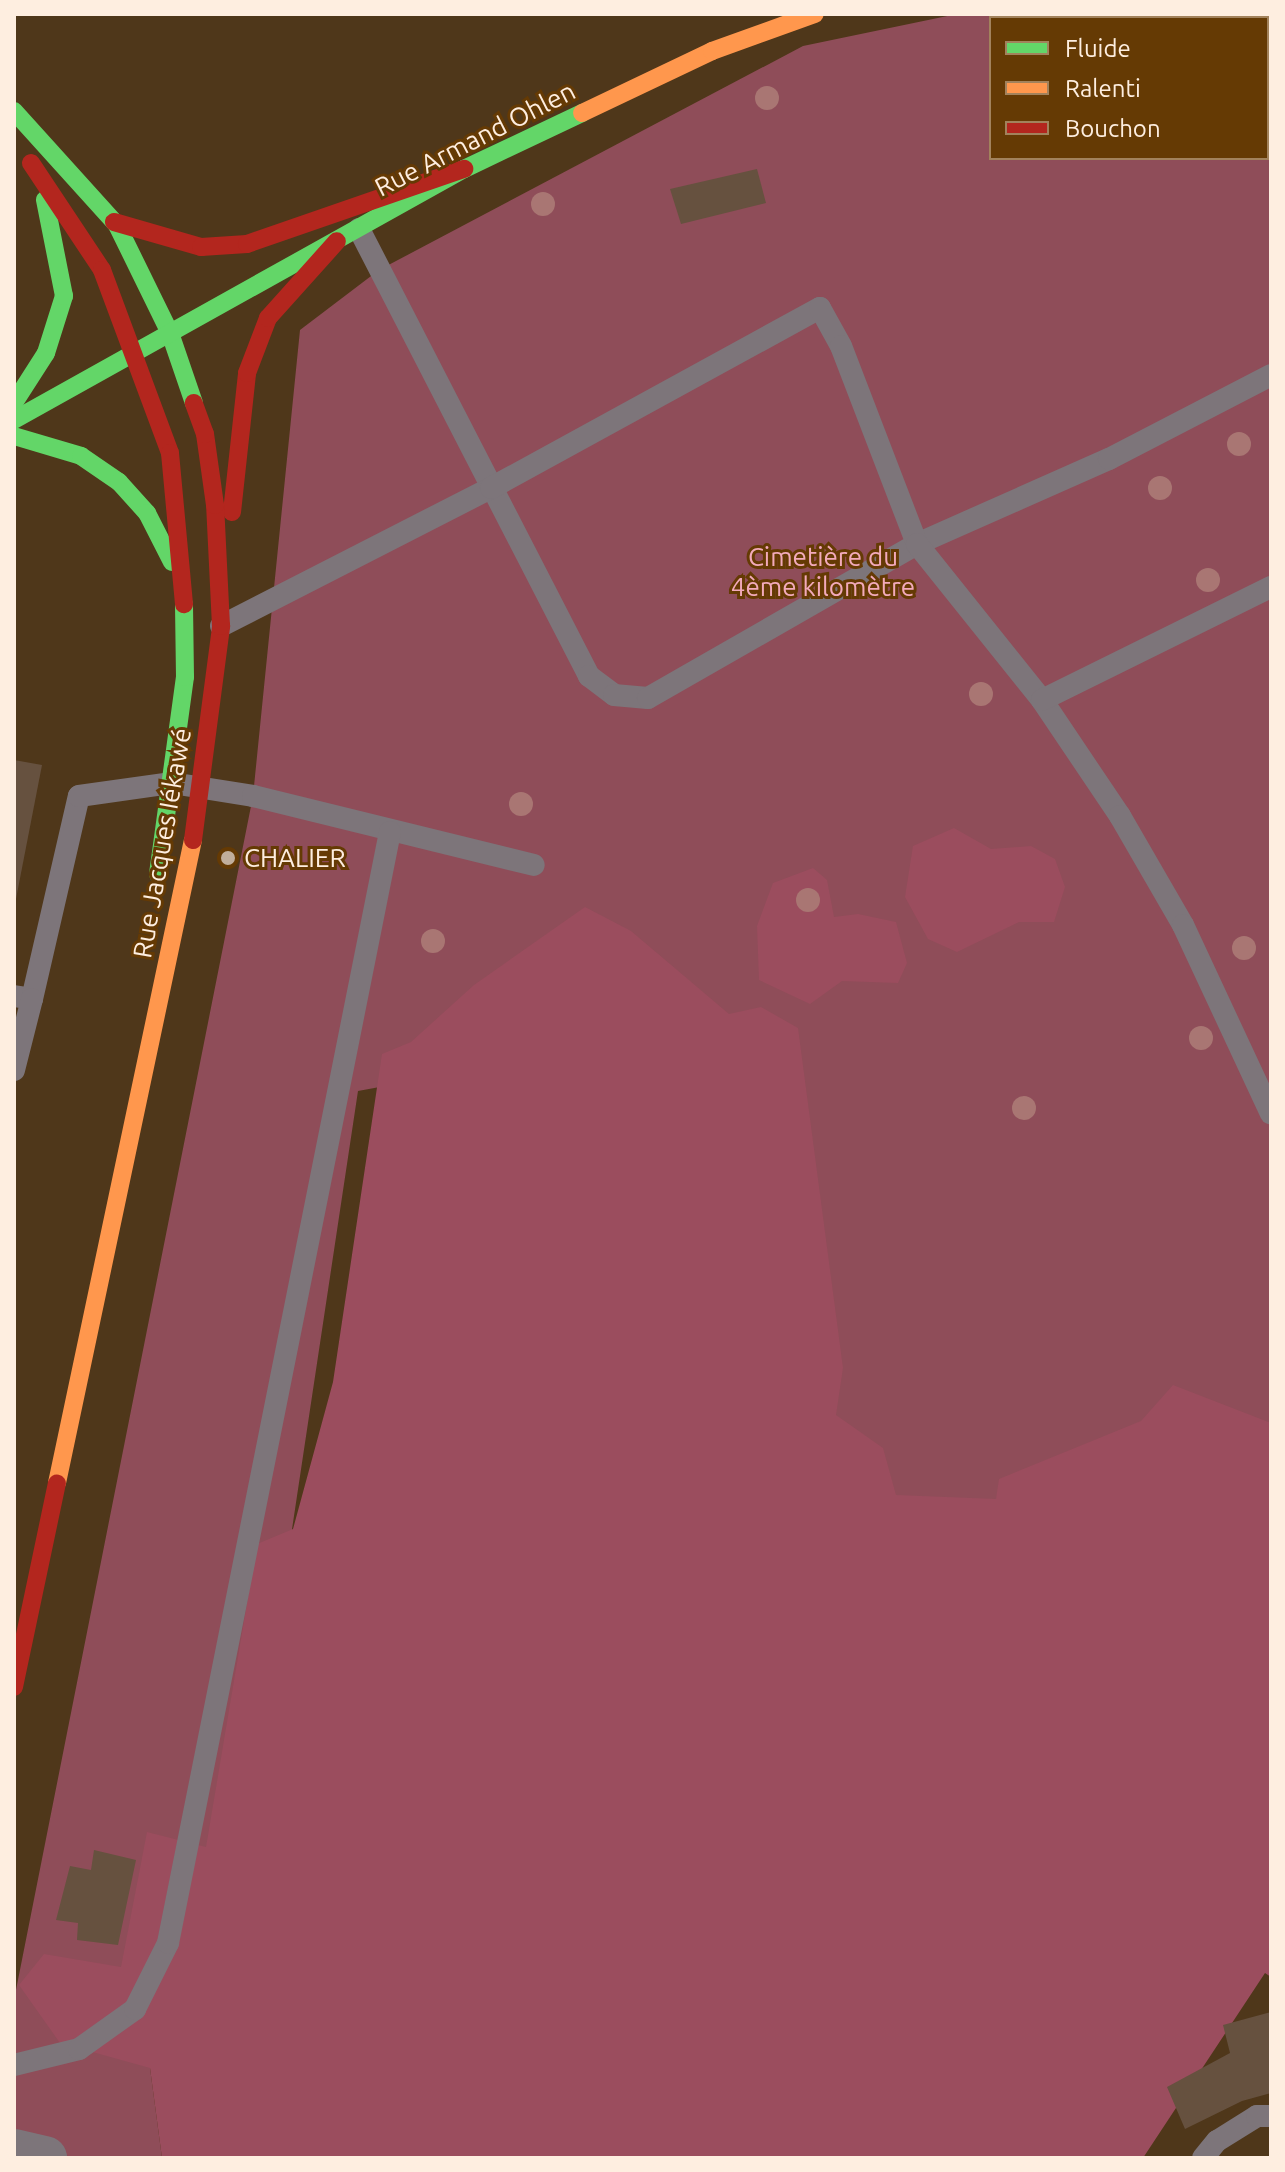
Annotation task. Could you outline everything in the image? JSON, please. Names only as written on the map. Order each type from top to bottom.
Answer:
[{"type":"main road","name":"Rue Armand Ohlen","points":[[14,420],[464,169],[712,51],[815,14]]},
{"type":"main road","name":"Rue Jacques Iékawé","points":[[14,111],[114,222],[170,333],[205,434],[215,505],[221,626],[203,790],[14,1687]]},
{"type":"main road","name":"Rue Jacques Iékawé","points":[[14,137],[102,270],[136,352],[170,453],[184,585],[185,677],[155,893]]},
{"type":"main road","points":[[114,222],[201,247],[247,244],[464,169]]},
{"type":"main road","points":[[14,403],[46,353],[64,296],[41,178]]},
{"type":"main road","points":[[221,626],[247,373],[268,318],[337,241]]},
{"type":"main road","points":[[14,436],[81,456],[119,482],[147,513],[184,585]]},
{"type":"main road","name":"Rue Jacques Iékawé","points":[[86,1347],[141,987]]},
{"type":"street","points":[[14,2151],[45,2158]]},
{"type":"lane","points":[[359,229],[589,676],[614,695],[648,698],[917,544],[1109,459],[1271,375]]},
{"type":"lane","points":[[221,626],[491,488],[820,308],[841,346],[917,544],[1042,700],[1120,816],[1183,925],[1271,1114]]},
{"type":"lane","points":[[1042,700],[1271,587]]},
{"type":"lane","points":[[14,1070],[23,997],[79,796],[172,783],[253,796],[534,865]]},
{"type":"lane","points":[[14,2065],[79,2049],[135,2009],[168,1943],[390,832]]},
{"type":"lane","points":[[1203,2158],[1217,2141],[1257,2116],[1271,2116]]},
{"type":"green space","name":"Cimetière du 4ème kilomètre","points":[[957,14],[1271,14],[1271,1497],[878,1564],[396,1084],[358,1091],[255,1775],[150,2068],[162,2158],[45,2158],[14,2141],[14,2000],[253,796],[300,330],[379,270],[803,46]]},
{"type":"shaded area","points":[[954,828],[991,849],[1031,846],[1055,859],[1065,887],[1054,922],[1019,922],[957,952],[928,939],[905,897],[913,846]]},
{"type":"shaded area","points":[[813,868],[827,880],[834,917],[858,914],[896,922],[907,963],[898,983],[842,981],[810,1004],[759,980],[757,926],[773,883]]},
{"type":"shaded area","points":[[585,907],[631,931],[729,1014],[761,1007],[798,1028],[843,1368],[836,1415],[883,1448],[896,1495],[996,1499],[999,1479],[1141,1421],[1173,1385],[1271,1423],[1271,1977],[1265,1973],[1143,2158],[162,2158],[150,2068],[60,2043],[19,1985],[44,1954],[121,1967],[147,1832],[206,1847],[257,1544],[293,1529],[333,1382],[382,1054],[411,1042],[474,985]]},
{"type":"building","points":[[757,169],[766,203],[681,224],[670,189]]},
{"type":"building","points":[[14,760],[42,765],[15,904],[14,904]]},
{"type":"building","points":[[94,1850],[136,1860],[118,1945],[77,1940],[78,1923],[56,1920],[70,1866],[91,1870]]},
{"type":"building","points":[[1271,2012],[1271,2093],[1242,2101],[1185,2129],[1167,2087],[1230,2053],[1223,2025]]},
{"type":"traffic: fast","points":[[14,111],[117,225],[170,333],[194,403]]},
{"type":"traffic: fast","points":[[14,420],[464,169],[582,113]]},
{"type":"traffic: fast","points":[[14,403],[46,353],[64,296],[45,200]]},
{"type":"traffic: fast","points":[[14,436],[81,456],[119,482],[147,513],[172,562]]},
{"type":"traffic: fast","points":[[158,874],[185,677],[184,604]]},
{"type":"traffic: slow","points":[[582,113],[712,51],[815,14]]},
{"type":"traffic: slow","points":[[57,1483],[193,840]]},
{"type":"traffic: jam","points":[[31,163],[102,270],[170,453],[184,604]]},
{"type":"traffic: jam","points":[[114,222],[201,247],[247,244],[464,169]]},
{"type":"traffic: jam","points":[[232,512],[247,373],[268,318],[337,241]]},
{"type":"traffic: jam","points":[[193,840],[221,626],[215,505],[205,434],[194,403]]},
{"type":"traffic: jam","points":[[14,1687],[57,1483]]},
{"type":"place","name":"CHALIER","points":[[228,858]]}]
